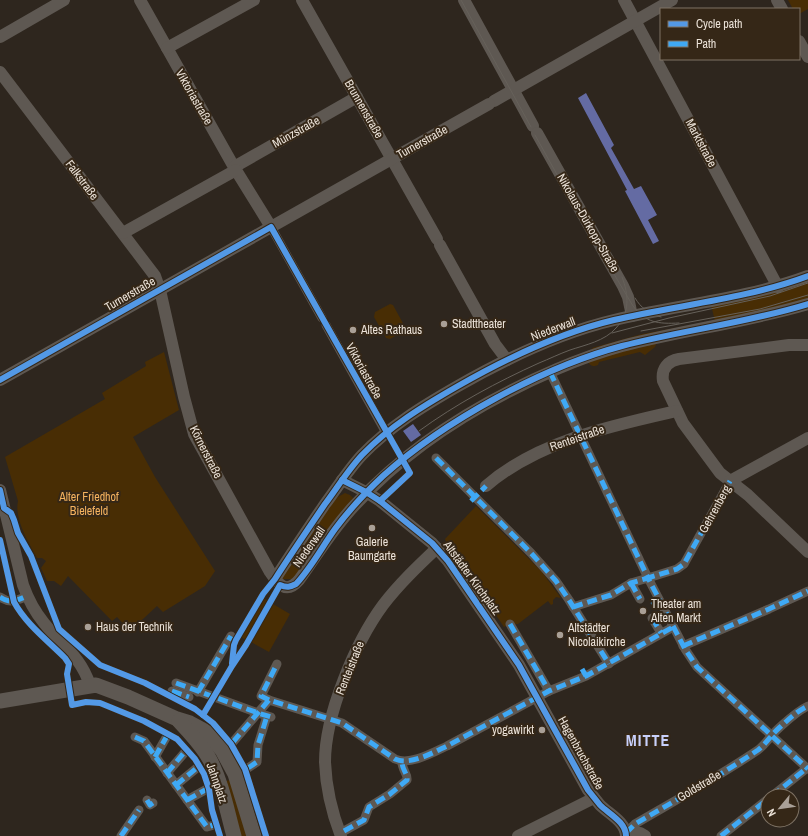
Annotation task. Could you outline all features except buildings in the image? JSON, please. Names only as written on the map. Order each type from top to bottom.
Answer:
[{"type":"street","points":[[0,36],[64,0]]},
{"type":"street","name":"Viktoriastraße","points":[[140,0],[235,168],[271,227],[384,429]]},
{"type":"street","points":[[167,48],[254,0]]},
{"type":"street","name":"Brunnenstraße","points":[[302,0],[495,344],[507,360]]},
{"type":"street","name":"Nikolaus-Dürkopp-Straße","points":[[464,0],[623,286],[628,297],[632,316]]},
{"type":"street","name":"Marktstraße","points":[[624,0],[778,287]]},
{"type":"street","name":"Turnerstraße","points":[[0,380],[672,0]]},
{"type":"street","points":[[800,43],[808,57]]},
{"type":"street","name":"Falkstraße","points":[[0,72],[155,276],[160,290]]},
{"type":"street","name":"Münzstraße","points":[[123,233],[357,97]]},
{"type":"street","name":"Niederwall","points":[[808,276],[762,291],[605,322],[552,340],[507,360],[472,378],[406,417],[386,432],[362,455],[342,480],[278,582],[286,588],[296,584],[343,519],[366,492],[402,460],[451,425],[510,391],[550,372],[621,346],[664,335],[778,313],[808,304]]},
{"type":"street","name":"Körnerstraße","points":[[160,290],[176,363],[194,434],[278,582]]},
{"type":"street","points":[[808,345],[789,345],[672,360],[665,366],[662,375],[677,411],[684,423],[720,473],[748,495],[808,552]]},
{"type":"street","points":[[550,372],[648,578],[655,603],[673,627],[691,659],[700,670],[808,768],[782,788]]},
{"type":"street","name":"Renteistraße","points":[[478,495],[513,465],[527,457],[604,428],[677,411]]},
{"type":"street","name":"Gehrenberg","points":[[648,578],[677,570],[684,564],[730,481],[808,438]]},
{"type":"street","points":[[436,458],[478,495],[529,555],[544,566],[560,591],[573,607],[609,664]]},
{"type":"street","points":[[342,480],[366,492]]},
{"type":"street","points":[[0,490],[27,596],[43,622],[78,659],[90,685],[0,701]]},
{"type":"street","name":"Altstädter Kirchplatz","points":[[366,492],[380,501],[437,548],[448,561],[497,632],[537,697]]},
{"type":"street","name":"Renteistraße","points":[[343,833],[334,815],[330,801],[325,762],[332,719],[354,653],[376,615],[408,575],[437,548]]},
{"type":"street","points":[[573,607],[611,595],[631,584],[648,578]]},
{"type":"street","points":[[631,584],[640,599]]},
{"type":"street","points":[[683,646],[808,591]]},
{"type":"street","points":[[0,597],[5,601],[11,602],[27,596]]},
{"type":"street","points":[[652,618],[661,633]]},
{"type":"street","name":"Altstädter Kirchplatz","points":[[510,624],[549,691]]},
{"type":"street","points":[[277,664],[261,696],[272,702],[332,719],[353,729],[395,759],[402,762],[424,756],[448,746],[584,673],[609,664],[644,639],[673,627]]},
{"type":"street","points":[[192,695],[231,636]]},
{"type":"street","name":"Jahnplatz","points":[[90,685],[103,686],[190,723],[205,731],[222,750],[236,774],[254,836]]},
{"type":"street","points":[[174,687],[192,695],[265,715]]},
{"type":"street","name":"Hagenbruchstraße","points":[[537,697],[594,798],[623,825],[626,834]]},
{"type":"street","points":[[248,768],[258,762],[258,745],[265,715],[272,702]]},
{"type":"street","name":"Goldstraße","points":[[626,834],[635,824],[710,780],[757,750],[783,725],[808,706]]},
{"type":"street","points":[[233,742],[265,715]]},
{"type":"street","name":"Jahnplatz","points":[[177,718],[203,750],[215,771],[234,836]]},
{"type":"street","points":[[135,737],[144,741],[207,827],[214,825]]},
{"type":"street","points":[[156,757],[163,739]]},
{"type":"street","points":[[168,773],[186,751]]},
{"type":"street","points":[[343,833],[364,820],[369,808],[407,780],[402,767],[402,762]]},
{"type":"street","points":[[176,785],[198,767]]},
{"type":"street","points":[[187,800],[203,791]]},
{"type":"street","points":[[518,836],[594,798]]},
{"type":"street","points":[[721,836],[760,805]]},
{"type":"street","points":[[121,836],[139,810]]},
{"type":"street","points":[[626,834],[640,834],[645,836]]},
{"type":"green space","points":[[788,0],[808,0],[808,9],[800,13],[800,8],[792,8]]},
{"type":"green space","points":[[808,279],[808,300],[593,350],[592,348],[642,334],[715,321],[711,305]]},
{"type":"green space","points":[[390,304],[393,305],[405,327],[404,331],[390,339],[386,338],[374,317],[375,312]]},
{"type":"green space","points":[[657,342],[655,347],[645,355],[640,352],[599,362],[598,365],[594,366],[587,361]]},
{"type":"green space","name":"Alter Friedhof Bielefeld","points":[[164,352],[179,410],[133,437],[155,477],[215,571],[205,586],[163,612],[157,606],[130,631],[117,617],[112,621],[68,576],[61,586],[54,581],[47,581],[41,568],[46,561],[42,558],[37,558],[20,523],[17,508],[18,501],[5,457],[105,399],[102,393],[146,366],[145,362]]},
{"type":"green space","points":[[345,493],[354,499],[311,558],[299,550],[336,498]]},
{"type":"green space","points":[[476,506],[542,572],[561,598],[556,597],[551,605],[548,601],[518,624],[510,624],[504,627],[445,539]]},
{"type":"green space","points":[[294,557],[307,565],[292,579],[283,579],[282,576]]},
{"type":"green space","points":[[263,598],[269,601],[246,640],[241,637]]},
{"type":"green space","points":[[273,604],[290,614],[269,652],[251,642]]},
{"type":"green space","points":[[232,779],[249,836],[240,836],[224,782]]},
{"type":"water","points":[[586,93],[614,145],[611,148],[634,189],[641,186],[657,215],[648,220],[659,241],[653,244],[625,191],[627,190],[578,98]]},
{"type":"water","points":[[413,424],[421,435],[411,442],[403,431]]},
{"type":"tram line","points":[[461,0],[531,127]]},
{"type":"tram line","points":[[535,135],[589,232],[633,306],[643,316],[653,321],[659,323],[679,323]]},
{"type":"tram line","points":[[419,431],[477,394],[508,378],[562,353],[606,336],[621,322],[626,310],[627,297],[622,277]]},
{"type":"tram line","points":[[612,333],[669,318],[770,296],[808,283]]},
{"type":"tram line","points":[[641,331],[760,309],[808,295]]},
{"type":"tram line","points":[[635,298],[646,310],[661,317]]},
{"type":"marked path","points":[[550,372],[648,578],[677,569],[684,564],[730,481]]},
{"type":"marked path","points":[[436,458],[531,553],[556,581],[609,664]]},
{"type":"marked path","points":[[471,501],[486,486]]},
{"type":"marked path","points":[[573,607],[611,595],[631,583],[648,578],[685,649],[697,667],[808,769]]},
{"type":"marked path","points":[[631,583],[640,599]]},
{"type":"marked path","points":[[683,646],[808,591]]},
{"type":"marked path","points":[[0,597],[13,601],[27,596]]},
{"type":"marked path","points":[[652,605],[659,600]]},
{"type":"marked path","points":[[652,618],[661,633]]},
{"type":"marked path","points":[[510,624],[549,691]]},
{"type":"marked path","points":[[233,742],[269,700],[342,723],[395,759],[401,761],[415,760],[447,746],[549,691],[586,676],[673,627]]},
{"type":"marked path","points":[[198,692],[231,636]]},
{"type":"marked path","points":[[269,700],[261,696],[277,664]]},
{"type":"marked path","points":[[582,669],[586,676]]},
{"type":"marked path","points":[[176,683],[271,717]]},
{"type":"marked path","points":[[172,691],[189,697]]},
{"type":"marked path","points":[[626,833],[635,824],[758,750],[789,719],[800,710],[808,706]]},
{"type":"marked path","points":[[248,768],[257,762],[258,745],[267,716]]},
{"type":"marked path","points":[[155,757],[167,736]]},
{"type":"marked path","points":[[135,737],[144,741],[207,827],[217,824]]},
{"type":"marked path","points":[[167,773],[187,749]]},
{"type":"marked path","points":[[344,831],[364,820],[369,807],[390,794],[407,780],[402,762]]},
{"type":"marked path","points":[[176,785],[198,767]]},
{"type":"marked path","points":[[782,788],[807,768]]},
{"type":"marked path","points":[[187,800],[207,789]]},
{"type":"marked path","points":[[147,800],[150,805],[153,803]]},
{"type":"marked path","points":[[721,836],[760,805]]},
{"type":"marked path","points":[[121,836],[139,810]]},
{"type":"cycle path","points":[[0,380],[271,227],[410,473],[380,501]]},
{"type":"cycle path","points":[[232,663],[236,640],[263,594],[275,579],[347,473],[362,455],[407,417],[495,366],[553,339],[614,320],[736,296],[784,284],[808,276]]},
{"type":"cycle path","points":[[203,715],[246,645],[280,585],[288,587],[296,584],[307,571],[340,522],[364,495],[383,476],[435,435],[496,398],[560,367],[592,355],[645,340],[785,311],[808,304]]},
{"type":"cycle path","points":[[342,480],[380,501],[432,543],[448,561],[519,665],[588,790],[600,805],[620,822],[626,836]]},
{"type":"cycle path","points":[[0,490],[4,508],[11,513],[18,533],[31,556],[59,629],[100,665],[145,683],[195,709],[213,723],[231,744],[245,769],[266,836]]},
{"type":"cycle path","points":[[0,540],[14,602],[24,618],[65,658],[69,664],[67,674],[72,705],[86,702],[100,703],[144,721],[177,739],[195,759],[204,774],[209,789],[212,810],[220,836]]},
{"type":"place","name":"Stadttheater","points":[[444,324]]},
{"type":"place","name":"Altes Rathaus","points":[[353,330]]},
{"type":"place","name":"Galerie Baumgarte","points":[[372,528]]},
{"type":"place","name":"Theater am Alten Markt","points":[[643,611]]},
{"type":"place","name":"Haus der Technik","points":[[88,627]]},
{"type":"place","name":"Altstädter Nicolaikirche","points":[[560,635]]},
{"type":"place","name":"yogawirkt","points":[[542,730]]},
{"type":"district","name":"MITTE","points":[[648,740]]}]
